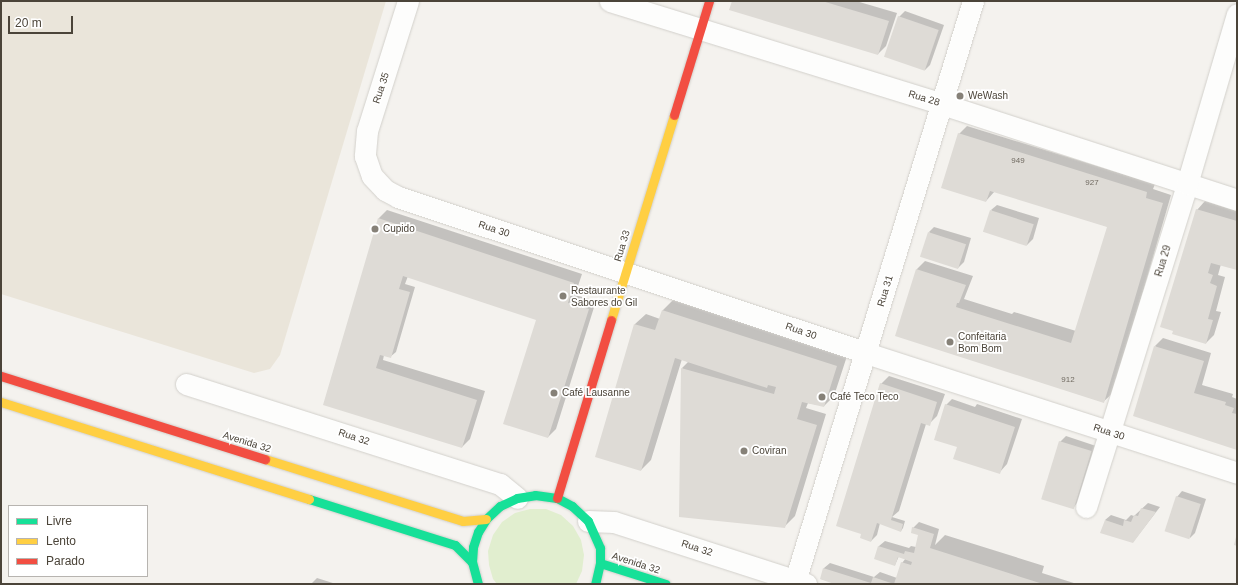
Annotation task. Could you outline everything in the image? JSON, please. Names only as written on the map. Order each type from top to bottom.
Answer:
[{"type":"main road","name":"Rua 33","points":[[557,498],[709,1]]},
{"type":"main road","name":"Avenida 32","points":[[1,376],[463,522],[486,519]]},
{"type":"main road","points":[[1,402],[455,545],[472,562]]},
{"type":"main road","points":[[478,584],[472,562],[473,547],[478,532],[486,519],[500,506],[518,498],[535,495],[557,498],[572,506],[588,521],[597,541],[600,563],[595,584]]},
{"type":"main road","name":"Avenida 32","points":[[600,563],[666,584]]},
{"type":"street","name":"Rua 35","points":[[372,176],[366,156],[367,131],[408,1]]},
{"type":"street","name":"Rua 28","points":[[610,1],[942,104],[1237,200]]},
{"type":"street","name":"Rua 31","points":[[800,582],[866,353],[973,1]]},
{"type":"street","name":"Rua 29","points":[[1086,507],[1187,184],[1237,14]]},
{"type":"street","name":"Rua 30","points":[[372,176],[385,190],[398,197],[866,353],[1237,473]]},
{"type":"street","name":"Rua 32","points":[[186,384],[500,484],[518,498]]},
{"type":"street","name":"Rua 32","points":[[588,521],[614,522],[800,582]]},
{"type":"shaded area","points":[[1,1],[386,1],[280,355],[270,369],[254,373],[1,294]]},
{"type":"green space","points":[[530,509],[546,509],[561,515],[573,526],[581,540],[584,555],[582,571],[576,584],[497,584],[493,579],[489,565],[488,551],[493,535],[502,522],[515,513]]},
{"type":"building","points":[[732,1],[822,1],[889,21],[878,55],[729,10]]},
{"type":"building","points":[[898,16],[939,30],[925,71],[884,57]]},
{"type":"building","points":[[958,133],[1147,192],[1146,198],[1163,203],[1104,403],[895,336],[916,269],[966,285],[956,307],[1071,343],[1107,227],[990,191],[986,202],[941,188]]},
{"type":"building","points":[[1196,209],[1237,221],[1237,270],[1211,263],[1208,273],[1213,275],[1210,283],[1217,286],[1208,319],[1213,320],[1206,344],[1172,334],[1173,331],[1160,327]]},
{"type":"building","points":[[990,210],[1034,224],[1027,246],[983,232]]},
{"type":"building","points":[[378,218],[574,283],[568,303],[589,309],[548,438],[503,424],[536,320],[403,276],[399,289],[410,292],[391,358],[380,355],[376,368],[477,400],[462,448],[323,405]]},
{"type":"building","points":[[928,232],[966,244],[958,269],[920,257]]},
{"type":"building","points":[[662,310],[837,366],[824,407],[802,402],[797,419],[817,425],[785,528],[679,517],[681,368],[774,394],[776,387],[768,385],[767,388],[675,358],[641,471],[595,457],[634,324],[655,330]]},
{"type":"building","points":[[1154,346],[1204,361],[1194,393],[1226,402],[1225,405],[1234,408],[1232,413],[1237,414],[1237,450],[1133,416]]},
{"type":"building","points":[[880,383],[937,402],[930,426],[921,423],[891,520],[903,524],[901,532],[877,523],[871,542],[860,538],[861,534],[836,526]]},
{"type":"building","points":[[945,404],[1015,427],[1000,474],[953,459],[957,447],[934,440]]},
{"type":"building","points":[[1059,441],[1092,451],[1074,509],[1041,499]]},
{"type":"building","points":[[1176,496],[1201,504],[1189,539],[1165,531]]},
{"type":"building","points":[[1141,508],[1156,512],[1133,543],[1100,533],[1105,520],[1123,526],[1124,520],[1131,522],[1134,515],[1138,516]]},
{"type":"building","points":[[912,527],[934,534],[930,548],[1043,584],[894,584],[901,562],[911,565],[912,562],[898,557],[895,566],[874,559],[878,546],[904,554],[905,551],[914,553],[918,535],[911,533]]},
{"type":"building","points":[[1237,533],[1237,546],[1234,545]]},
{"type":"building","points":[[823,568],[871,583],[873,577],[894,584],[834,584],[820,579]]},
{"type":"traffic: fast","points":[[478,584],[472,562],[473,547],[478,532],[486,519],[500,506],[517,498],[535,495],[557,498],[572,506],[588,521],[600,548],[600,563],[595,584]]},
{"type":"traffic: fast","points":[[309,499],[455,545],[472,562]]},
{"type":"traffic: fast","points":[[600,563],[666,584]]},
{"type":"traffic: slow","points":[[611,320],[674,115]]},
{"type":"traffic: slow","points":[[1,402],[309,499]]},
{"type":"traffic: slow","points":[[265,459],[463,521],[486,519]]},
{"type":"traffic: jam","points":[[674,115],[709,1]]},
{"type":"traffic: jam","points":[[557,498],[611,320]]},
{"type":"traffic: jam","points":[[1,376],[265,459]]},
{"type":"place","name":"WeWash","points":[[960,96]]},
{"type":"place","name":"Cupido","points":[[375,229]]},
{"type":"place","name":"Restaurante Sabores do Gil","points":[[563,296]]},
{"type":"place","name":"Confeitaria Bom Bom","points":[[950,342]]},
{"type":"place","name":"Café Lausanne","points":[[554,393]]},
{"type":"place","name":"Café Teco Teco","points":[[822,397]]},
{"type":"place","name":"Coviran","points":[[744,451]]}]
